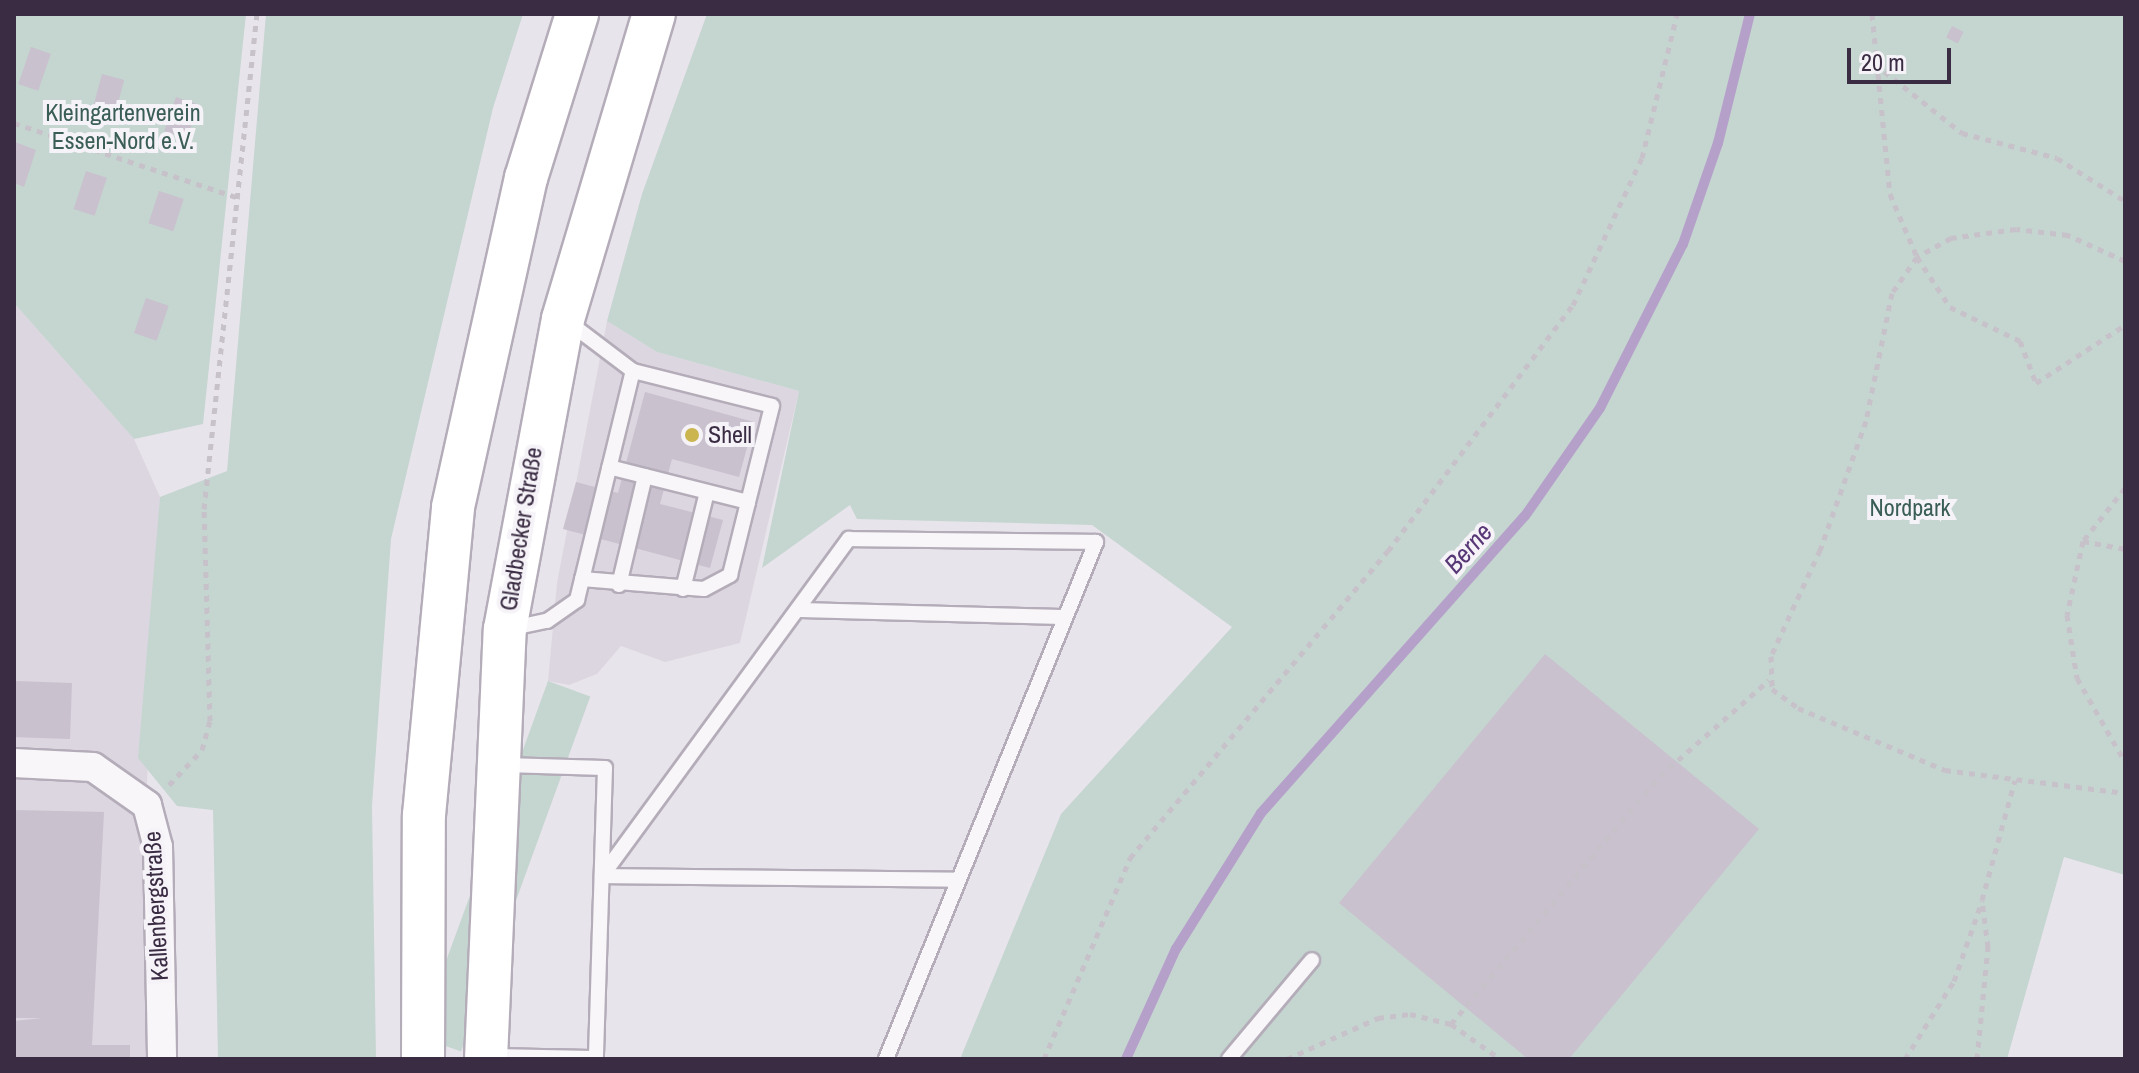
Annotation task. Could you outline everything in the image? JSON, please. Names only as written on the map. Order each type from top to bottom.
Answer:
[{"type":"main road","points":[[423,1059],[424,815],[453,507],[526,178],[577,14]]},
{"type":"main road","name":"Gladbecker Straße","points":[[486,1058],[494,765],[505,629],[563,319],[654,14]]},
{"type":"street","name":"Kallenbergstraße","points":[[14,763],[93,767],[147,805],[158,847],[162,1059]]},
{"type":"lane","points":[[563,319],[633,371],[772,406],[730,575],[704,589],[619,585],[582,579]]},
{"type":"lane","points":[[505,629],[547,621],[577,600],[633,371]]},
{"type":"lane","points":[[609,467],[748,502]]},
{"type":"lane","points":[[619,585],[645,476]]},
{"type":"lane","points":[[683,589],[707,492]]},
{"type":"lane","points":[[602,876],[849,539],[1096,542],[956,880],[886,1059]]},
{"type":"lane","points":[[798,610],[1064,617]]},
{"type":"lane","points":[[486,1058],[596,1059],[605,768],[494,765]]},
{"type":"lane","points":[[602,876],[956,880]]},
{"type":"lane","points":[[1229,1059],[1312,960]]},
{"type":"path","points":[[147,805],[202,750],[210,721],[204,509],[257,14]]},
{"type":"path","points":[[1044,1059],[1130,858],[1415,518],[1573,305],[1642,158],[1677,14]]},
{"type":"path","points":[[1872,14],[1890,194],[1917,257],[1950,307],[2020,341],[2036,383],[2125,325]]},
{"type":"path","points":[[1875,64],[1962,133],[2057,158],[2125,201]]},
{"type":"path","points":[[14,123],[239,198]]},
{"type":"path","points":[[1451,1024],[1660,776],[1769,680],[1771,656],[1820,550],[1866,421],[1892,293],[1917,257],[1951,238],[2016,229],[2068,235],[2125,261]]},
{"type":"path","points":[[2125,488],[2083,541],[2067,615],[2071,660],[2125,762]]},
{"type":"path","points":[[2083,541],[2125,549]]},
{"type":"path","points":[[1769,680],[1798,708],[1918,761],[2015,780],[2125,793]]},
{"type":"path","points":[[1905,1059],[1954,981],[1982,900],[2015,780]]},
{"type":"path","points":[[1977,1059],[1988,947],[1982,900]]},
{"type":"path","points":[[1287,1059],[1378,1018],[1410,1014],[1451,1024],[1500,1059]]},
{"type":"shaded area","points":[[14,303],[134,439],[160,497],[145,827],[146,1059],[14,1059]]},
{"type":"shaded area","points":[[607,321],[657,352],[799,391],[740,643],[665,662],[621,646],[597,674],[569,685],[548,681],[557,583]]},
{"type":"green space","name":"Kleingartenverein Essen-Nord e.V.","points":[[14,14],[246,14],[203,424],[134,439],[14,303]]},
{"type":"green space","points":[[266,14],[523,14],[493,108],[391,539],[372,806],[376,1059],[218,1059],[213,810],[177,806],[138,758],[160,497],[227,471]]},
{"type":"green space","name":"Nordpark","points":[[707,14],[2125,14],[2125,875],[2064,857],[2007,1059],[960,1059],[1061,814],[1232,627],[1092,525],[857,519],[850,505],[762,568],[799,391],[657,352],[607,321],[642,194]]},
{"type":"green space","points":[[548,681],[590,696],[461,1052],[419,1036]]},
{"type":"building","points":[[1952,26],[1964,32],[1958,43],[1946,38]]},
{"type":"building","points":[[31,47],[51,54],[38,91],[18,84]]},
{"type":"building","points":[[102,74],[124,80],[115,113],[93,107]]},
{"type":"building","points":[[176,97],[199,105],[187,139],[164,131]]},
{"type":"building","points":[[15,142],[36,150],[24,187],[14,183]]},
{"type":"building","points":[[86,171],[107,178],[95,216],[74,209]]},
{"type":"building","points":[[159,191],[184,199],[173,231],[148,223]]},
{"type":"building","points":[[146,298],[169,306],[157,341],[134,333]]},
{"type":"building","points":[[645,392],[754,422],[739,477],[672,459],[660,504],[723,520],[710,568],[563,529],[576,482],[618,493]]},
{"type":"building","points":[[1545,654],[1759,829],[1569,1059],[1528,1059],[1339,903]]},
{"type":"building","points":[[14,681],[72,683],[70,739],[14,737]]},
{"type":"building","points":[[14,810],[104,812],[92,1045],[130,1045],[130,1059],[14,1059],[14,1021],[42,1018],[14,1018]]},
{"type":"waterway","name":"Berne","points":[[1126,1059],[1176,949],[1261,813],[1525,516],[1600,408],[1683,244],[1718,143],[1750,14]]},
{"type":"place","name":"Shell","points":[[692,435]]}]
